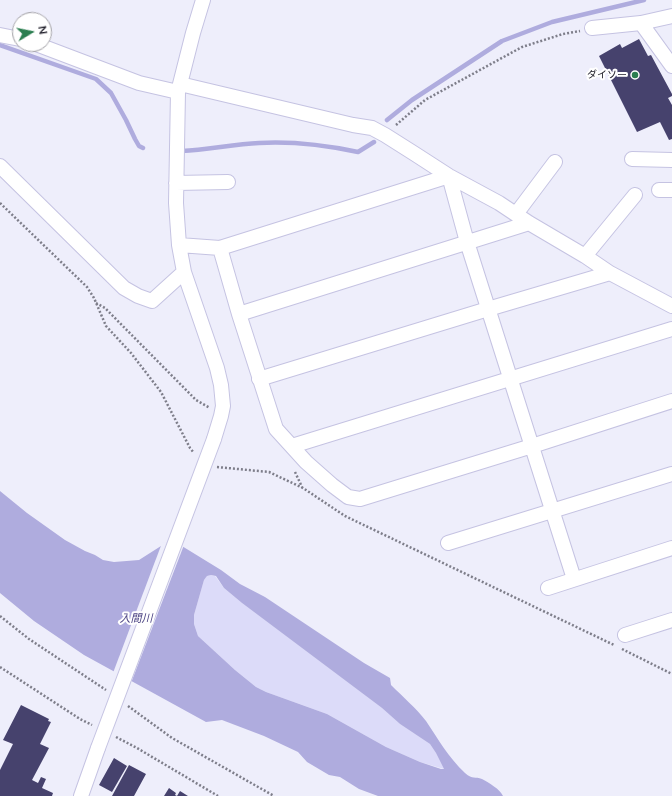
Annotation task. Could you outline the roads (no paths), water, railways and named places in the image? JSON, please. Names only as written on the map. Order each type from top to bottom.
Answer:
[{"type":"street","points":[[81,796],[222,416],[223,406],[221,385],[217,368],[184,272],[179,245],[176,183],[179,88],[203,0]]},
{"type":"street","points":[[592,28],[641,23],[672,16]]},
{"type":"street","points":[[641,23],[672,66]]},
{"type":"street","points":[[0,35],[12,37]]},
{"type":"street","points":[[52,50],[139,83],[179,88],[346,124],[372,128],[449,176],[499,203],[610,273],[672,306]]},
{"type":"street","points":[[632,159],[672,160]]},
{"type":"street","points":[[516,214],[555,162]]},
{"type":"street","points":[[0,166],[124,288],[138,296],[152,301],[184,272]]},
{"type":"street","points":[[449,176],[467,242],[574,579]]},
{"type":"street","points":[[179,245],[220,248],[449,176]]},
{"type":"street","points":[[176,183],[228,182]]},
{"type":"street","points":[[584,256],[635,196]]},
{"type":"street","points":[[239,314],[529,223]]},
{"type":"street","points":[[220,248],[259,379],[276,429],[332,485],[348,497],[360,499],[672,401]]},
{"type":"street","points":[[259,379],[610,273]]},
{"type":"street","points":[[292,446],[672,330]]},
{"type":"street","points":[[448,543],[672,474]]},
{"type":"street","points":[[548,588],[672,548]]},
{"type":"street","points":[[625,636],[672,620]]},
{"type":"waterway","points":[[387,120],[412,100],[502,41],[552,22],[644,0]]},
{"type":"waterway","points":[[0,45],[96,79],[111,93],[139,146],[143,148]]},
{"type":"waterway","points":[[182,151],[249,144],[297,143],[333,147],[358,152],[374,142]]},
{"type":"place","name":"ダイソー","points":[[635,75]]},
{"type":"water label","name":"入間川","points":[[136,618]]}]
